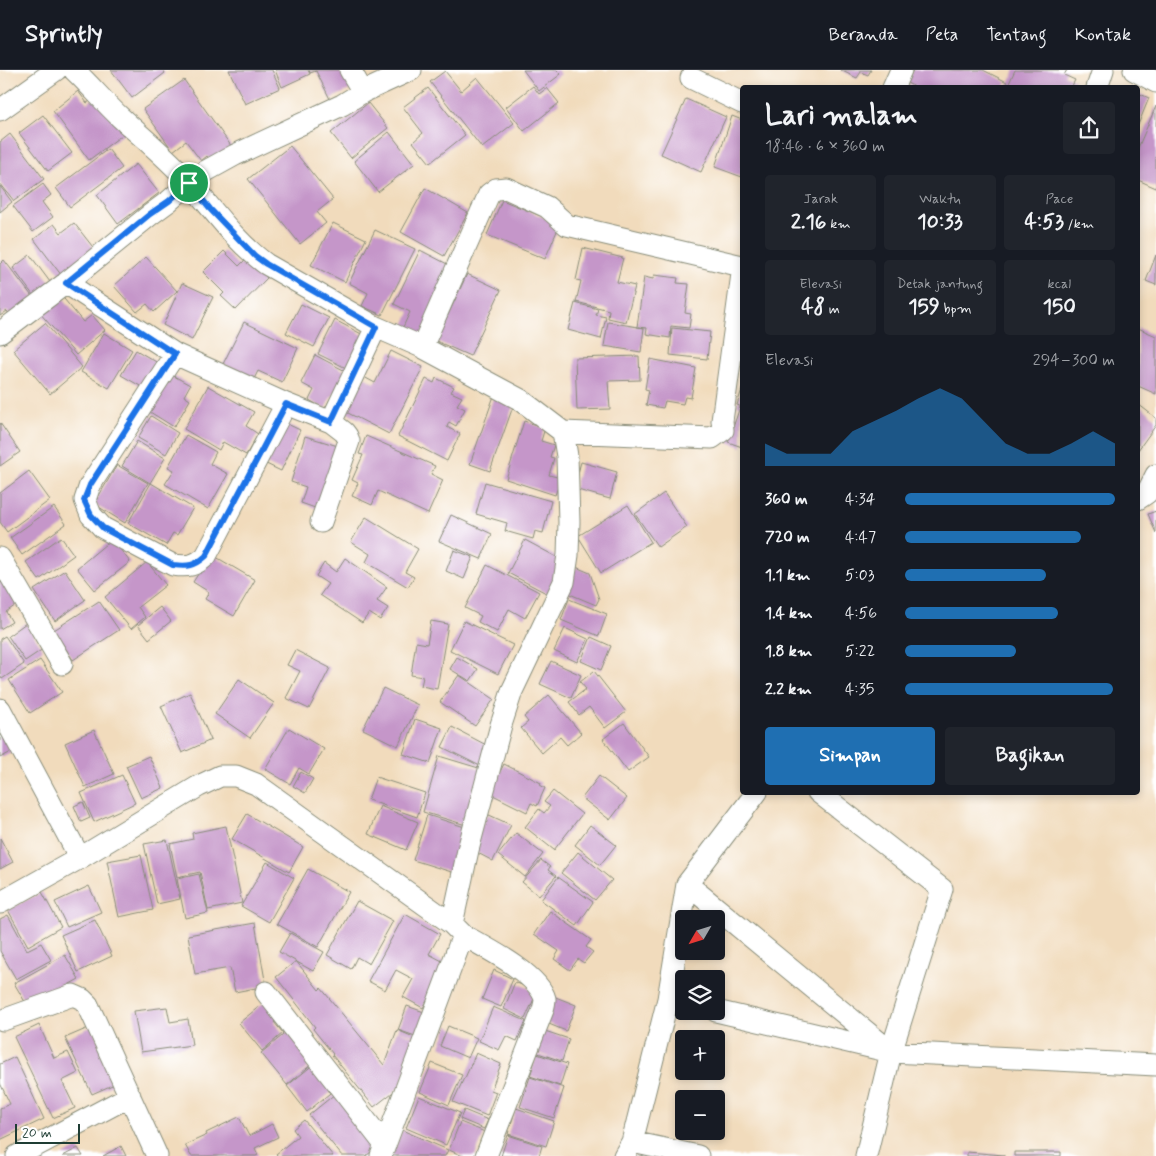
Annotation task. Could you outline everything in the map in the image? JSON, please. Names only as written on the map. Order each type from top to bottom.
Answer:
[{"type":"street","points":[[0,110],[56,70]]},
{"type":"street","points":[[74,70],[189,183],[210,209],[255,256],[376,327],[422,347],[521,400],[563,432],[712,438],[723,430],[722,421],[740,289]]},
{"type":"street","points":[[350,70],[363,92]]},
{"type":"street","points":[[0,333],[169,201],[197,176],[235,154],[342,105],[363,92],[411,70]]},
{"type":"street","points":[[895,85],[901,70]]},
{"type":"street","points":[[1098,85],[1103,70]]},
{"type":"street","points":[[1134,70],[1156,82]]},
{"type":"street","points":[[691,78],[740,102]]},
{"type":"street","points":[[422,347],[489,194],[496,189],[506,188],[547,207],[567,225],[740,266]]},
{"type":"street","points":[[66,283],[175,354],[331,422],[347,436],[349,441],[321,522]]},
{"type":"street","points":[[331,422],[376,327]]},
{"type":"street","points":[[175,354],[90,485],[84,500],[91,515],[103,528],[173,565],[185,567],[198,564],[206,556],[286,404]]},
{"type":"street","points":[[383,1151],[457,930],[468,850],[509,700],[564,582],[567,569],[569,522],[567,456],[563,432]]},
{"type":"street","points":[[1140,498],[1147,493],[1156,475]]},
{"type":"street","points":[[0,558],[62,664]]},
{"type":"street","points":[[0,709],[80,858]]},
{"type":"street","points":[[0,902],[80,858],[199,786],[220,776],[236,776],[256,784],[457,930],[508,960],[540,988],[545,1000],[543,1010],[486,1156]]},
{"type":"street","points":[[679,970],[687,884],[755,795]]},
{"type":"street","points":[[822,795],[942,888],[891,1052],[866,1156]]},
{"type":"street","points":[[687,884],[891,1052]]},
{"type":"street","points":[[266,992],[383,1151]]},
{"type":"street","points":[[1,1018],[73,995],[82,999],[88,1005],[157,1156]]},
{"type":"street","points":[[675,1004],[628,1149],[698,1156]]},
{"type":"street","points":[[725,1013],[891,1052],[1156,1065]]},
{"type":"street","points":[[17,1156],[130,1096]]},
{"type":"building","points":[[111,70],[163,70],[165,73],[132,98]]},
{"type":"building","points":[[229,70],[272,70],[280,88],[245,104]]},
{"type":"building","points":[[275,70],[308,70],[310,74],[282,87]]},
{"type":"building","points":[[309,70],[343,70],[352,89],[330,99],[316,71],[310,73]]},
{"type":"building","points":[[523,70],[557,70],[561,74],[539,91]]},
{"type":"building","points":[[840,70],[871,70],[868,75],[861,72],[857,78]]},
{"type":"building","points":[[913,70],[983,70],[1007,82],[1006,85],[911,85],[907,83]]},
{"type":"building","points":[[1015,70],[1067,70],[1064,75],[1075,80],[1072,85],[1008,85]]},
{"type":"building","points":[[445,71],[461,91],[477,77],[514,123],[482,148],[430,82]]},
{"type":"building","points":[[184,80],[234,150],[213,165],[207,156],[201,161],[186,141],[173,151],[143,109]]},
{"type":"building","points":[[533,86],[539,94],[547,88],[559,103],[524,131],[506,107]]},
{"type":"building","points":[[428,88],[465,135],[430,163],[413,142],[423,133],[403,107]]},
{"type":"building","points":[[78,91],[87,103],[98,96],[126,132],[89,160],[53,111]]},
{"type":"building","points":[[1140,94],[1149,98],[1140,120]]},
{"type":"building","points":[[686,99],[726,117],[701,172],[661,154]]},
{"type":"building","points":[[368,103],[388,128],[351,158],[331,133]]},
{"type":"building","points":[[1156,106],[1156,188],[1140,181],[1140,143]]},
{"type":"building","points":[[43,115],[72,153],[48,171],[19,133]]},
{"type":"building","points":[[732,116],[740,119],[740,176],[715,167]]},
{"type":"building","points":[[389,132],[414,164],[378,192],[354,161]]},
{"type":"building","points":[[10,134],[44,179],[14,201],[0,183],[0,142]]},
{"type":"building","points":[[290,146],[333,199],[317,212],[326,223],[300,244],[248,179]]},
{"type":"building","points":[[108,149],[122,168],[70,207],[56,188]]},
{"type":"building","points":[[136,164],[159,193],[118,224],[97,195]]},
{"type":"building","points":[[43,184],[51,195],[42,202],[53,217],[33,232],[13,206]]},
{"type":"building","points":[[0,186],[12,202],[0,212]]},
{"type":"building","points":[[425,188],[468,213],[444,256],[401,232]]},
{"type":"building","points":[[502,200],[560,224],[545,259],[487,235]]},
{"type":"building","points":[[74,223],[96,251],[62,276],[34,239],[54,224],[61,233]]},
{"type":"building","points":[[333,223],[366,239],[345,282],[311,265]]},
{"type":"building","points":[[375,230],[415,249],[382,315],[362,306],[368,293],[349,283]]},
{"type":"building","points":[[583,248],[623,258],[617,282],[635,286],[626,322],[608,318],[609,310],[576,302],[581,281],[576,280]]},
{"type":"building","points":[[420,250],[455,268],[421,337],[403,327],[410,312],[394,304]]},
{"type":"building","points":[[224,251],[239,266],[247,258],[267,278],[236,310],[221,296],[224,293],[203,272]]},
{"type":"building","points":[[30,255],[53,286],[36,299],[13,268]]},
{"type":"building","points":[[1156,255],[1156,285],[1146,281]]},
{"type":"building","points":[[146,257],[177,291],[154,312],[147,304],[137,312],[114,286]]},
{"type":"building","points":[[4,260],[35,300],[12,318],[7,311],[0,316],[0,264]]},
{"type":"building","points":[[467,274],[501,290],[470,356],[436,341]]},
{"type":"building","points":[[654,275],[678,278],[677,283],[689,284],[685,313],[691,314],[689,328],[671,326],[670,338],[646,334],[647,328],[637,327],[644,277],[653,279]]},
{"type":"building","points":[[182,283],[213,297],[192,340],[163,325]]},
{"type":"building","points":[[60,294],[83,322],[92,315],[105,330],[76,355],[39,312]]},
{"type":"building","points":[[575,303],[598,309],[596,315],[606,317],[601,339],[568,330]]},
{"type":"building","points":[[301,304],[329,318],[314,347],[286,333]]},
{"type":"building","points":[[335,320],[369,338],[352,371],[318,354]]},
{"type":"building","points":[[244,322],[298,348],[282,382],[258,371],[254,379],[223,364]]},
{"type":"building","points":[[608,322],[644,328],[641,352],[604,346]]},
{"type":"building","points":[[45,323],[82,367],[50,394],[13,350]]},
{"type":"building","points":[[672,328],[710,332],[707,359],[670,355]]},
{"type":"building","points":[[1140,329],[1156,336],[1156,394],[1140,387]]},
{"type":"building","points":[[104,333],[132,350],[109,388],[81,372]]},
{"type":"building","points":[[136,350],[163,366],[149,391],[121,375]]},
{"type":"building","points":[[391,351],[423,367],[389,434],[346,412],[364,377],[375,383]]},
{"type":"building","points":[[315,355],[351,374],[330,399],[325,409],[309,400],[314,390],[301,383]]},
{"type":"building","points":[[639,356],[640,380],[608,381],[610,409],[577,410],[575,358]]},
{"type":"building","points":[[650,359],[696,368],[691,398],[685,397],[683,404],[665,401],[663,408],[646,405],[649,390],[645,389]]},
{"type":"building","points":[[172,375],[190,385],[184,396],[190,400],[174,427],[150,412]]},
{"type":"building","points":[[436,378],[454,387],[451,392],[462,397],[457,405],[465,409],[456,426],[449,422],[447,427],[460,434],[447,461],[398,436],[426,379],[434,383]]},
{"type":"building","points":[[208,386],[254,412],[246,426],[258,434],[246,455],[223,442],[219,450],[184,429]]},
{"type":"building","points":[[495,393],[515,401],[490,471],[470,464]]},
{"type":"building","points":[[740,395],[740,406],[737,405]]},
{"type":"building","points":[[1140,406],[1156,418],[1156,425],[1140,447]]},
{"type":"building","points":[[740,407],[740,446],[728,442]]},
{"type":"building","points":[[151,416],[178,433],[166,454],[138,438]]},
{"type":"building","points":[[279,420],[300,430],[281,471],[260,461]]},
{"type":"building","points":[[524,421],[545,428],[541,441],[554,445],[550,457],[554,458],[549,475],[561,478],[555,495],[506,479]]},
{"type":"building","points":[[0,423],[20,452],[0,466]]},
{"type":"building","points":[[186,435],[216,452],[210,464],[228,474],[208,509],[165,484],[174,470],[168,467]]},
{"type":"building","points":[[305,436],[338,446],[318,509],[301,503],[306,487],[291,482]]},
{"type":"building","points":[[366,436],[435,466],[431,474],[443,480],[428,514],[378,491],[372,505],[352,496],[358,483],[352,480],[363,455],[359,454]]},
{"type":"building","points":[[137,441],[165,458],[150,483],[122,466]]},
{"type":"building","points":[[581,462],[617,472],[610,499],[574,489]]},
{"type":"building","points":[[117,465],[148,483],[125,523],[94,504]]},
{"type":"building","points":[[29,471],[50,500],[7,532],[0,522],[0,493]]},
{"type":"building","points":[[485,482],[551,501],[543,533],[535,531],[533,539],[505,531],[507,523],[476,514]]},
{"type":"building","points":[[151,483],[193,508],[177,535],[173,533],[166,545],[128,523]]},
{"type":"building","points":[[664,493],[687,527],[658,547],[635,514]]},
{"type":"building","points":[[628,505],[651,542],[601,573],[578,536]]},
{"type":"building","points":[[54,507],[66,524],[22,555],[10,538]]},
{"type":"building","points":[[1156,511],[1156,533],[1148,514]]},
{"type":"building","points":[[451,515],[492,534],[481,559],[439,541]]},
{"type":"building","points":[[366,517],[418,549],[405,572],[414,577],[408,587],[366,562],[370,554],[351,542]]},
{"type":"building","points":[[61,537],[74,555],[39,580],[26,562]]},
{"type":"building","points":[[112,539],[130,562],[95,590],[77,568]]},
{"type":"building","points":[[525,540],[564,561],[548,594],[508,573]]},
{"type":"building","points":[[454,550],[473,557],[464,579],[446,571]]},
{"type":"building","points":[[211,554],[255,580],[234,616],[205,599],[209,592],[193,582]]},
{"type":"building","points":[[345,558],[387,587],[377,601],[388,608],[380,620],[369,613],[362,623],[320,595],[328,584],[316,576],[324,563],[336,572]]},
{"type":"building","points":[[147,562],[166,585],[138,607],[145,617],[131,629],[105,597]]},
{"type":"building","points":[[487,565],[539,592],[525,618],[509,609],[497,632],[478,622],[481,616],[465,608]]},
{"type":"building","points":[[576,567],[590,573],[599,599],[596,605],[565,592]]},
{"type":"building","points":[[65,570],[85,600],[55,621],[34,590]]},
{"type":"building","points":[[4,578],[19,603],[6,612],[12,622],[0,629],[0,581]]},
{"type":"building","points":[[569,599],[607,614],[599,636],[561,620]]},
{"type":"building","points":[[99,601],[119,630],[73,660],[54,630]]},
{"type":"building","points":[[160,607],[171,621],[149,639],[138,625]]},
{"type":"building","points":[[431,621],[448,624],[437,689],[421,686],[423,677],[411,675],[416,642],[427,644]]},
{"type":"building","points":[[464,621],[513,645],[498,674],[450,650]]},
{"type":"building","points":[[26,623],[43,649],[25,661],[8,636]]},
{"type":"building","points":[[565,628],[588,639],[577,662],[554,651]]},
{"type":"building","points":[[5,636],[24,664],[2,679],[0,676],[0,639]]},
{"type":"building","points":[[591,637],[611,646],[601,670],[581,661]]},
{"type":"building","points":[[295,650],[330,668],[309,709],[286,698],[300,671],[287,665]]},
{"type":"building","points":[[457,657],[478,669],[470,681],[450,669]]},
{"type":"building","points":[[40,660],[62,692],[30,713],[9,680]]},
{"type":"building","points":[[551,661],[581,675],[571,698],[540,684]]},
{"type":"building","points":[[594,671],[626,712],[605,728],[589,707],[579,715],[569,702],[586,689],[580,682]]},
{"type":"building","points":[[459,675],[494,699],[475,726],[440,702]]},
{"type":"building","points":[[239,679],[274,703],[250,738],[215,714]]},
{"type":"building","points":[[383,688],[418,705],[398,746],[363,729]]},
{"type":"building","points":[[190,693],[211,740],[182,753],[161,706]]},
{"type":"building","points":[[549,695],[581,733],[567,745],[560,737],[542,753],[521,728],[528,722],[524,717]]},
{"type":"building","points":[[415,719],[442,728],[430,763],[403,754]]},
{"type":"building","points":[[624,723],[649,757],[628,772],[603,739]]},
{"type":"building","points":[[452,727],[490,747],[480,766],[442,747]]},
{"type":"building","points":[[0,728],[13,751],[0,758]]},
{"type":"building","points":[[289,728],[324,749],[309,774],[299,768],[290,784],[265,769]]},
{"type":"building","points":[[94,730],[114,774],[85,787],[65,743]]},
{"type":"building","points":[[149,756],[163,788],[141,798],[126,766]]},
{"type":"building","points":[[439,756],[482,769],[466,825],[423,812]]},
{"type":"building","points":[[504,764],[541,783],[540,785],[545,788],[537,806],[531,803],[527,812],[489,793]]},
{"type":"building","points":[[301,772],[313,779],[305,793],[293,786]]},
{"type":"building","points":[[122,775],[135,803],[94,822],[81,793]]},
{"type":"building","points":[[599,776],[627,798],[610,820],[582,798]]},
{"type":"building","points":[[376,777],[425,793],[417,817],[368,800]]},
{"type":"building","points":[[553,791],[582,814],[554,850],[525,827],[539,809],[544,813],[550,806],[544,802]]},
{"type":"building","points":[[83,802],[90,818],[81,822],[74,806]]},
{"type":"building","points":[[380,806],[418,822],[406,850],[368,834]]},
{"type":"building","points":[[247,814],[303,847],[289,872],[232,839]]},
{"type":"building","points":[[487,814],[511,825],[493,861],[470,849]]},
{"type":"building","points":[[427,815],[471,829],[458,874],[413,860]]},
{"type":"building","points":[[590,825],[616,845],[600,865],[575,845]]},
{"type":"building","points":[[226,826],[242,903],[208,910],[200,872],[177,877],[170,844],[193,839],[192,833]]},
{"type":"building","points":[[516,833],[543,854],[525,877],[498,855]]},
{"type":"building","points":[[0,838],[13,862],[0,869]]},
{"type":"building","points":[[167,840],[180,899],[157,904],[144,844]]},
{"type":"building","points":[[578,852],[612,880],[595,900],[561,873]]},
{"type":"building","points":[[141,855],[153,910],[119,917],[107,861]]},
{"type":"building","points":[[541,860],[550,867],[548,870],[556,876],[539,896],[522,882]]},
{"type":"building","points":[[267,862],[294,878],[269,922],[241,906]]},
{"type":"building","points":[[308,869],[349,892],[318,947],[277,924]]},
{"type":"building","points":[[199,874],[208,913],[185,918],[177,879]]},
{"type":"building","points":[[558,877],[593,902],[577,926],[541,900]]},
{"type":"building","points":[[89,886],[101,912],[67,927],[55,902]]},
{"type":"building","points":[[42,892],[61,927],[28,946],[8,910]]},
{"type":"building","points":[[357,901],[393,921],[369,964],[357,957],[351,969],[327,955]]},
{"type":"building","points":[[550,911],[591,940],[586,947],[593,952],[584,963],[578,959],[570,970],[554,959],[559,951],[534,934]]},
{"type":"building","points":[[405,914],[440,934],[429,954],[448,964],[423,1008],[403,997],[413,979],[396,970],[385,990],[368,981]]},
{"type":"building","points":[[8,915],[27,950],[41,943],[51,960],[16,979],[0,951],[0,919]]},
{"type":"building","points":[[95,920],[112,956],[78,972],[61,935]]},
{"type":"building","points":[[255,923],[266,986],[235,992],[230,968],[195,974],[188,935]]},
{"type":"building","points":[[290,933],[324,952],[313,971],[279,952]]},
{"type":"building","points":[[65,955],[79,979],[28,1007],[14,983]]},
{"type":"building","points":[[296,961],[319,990],[321,988],[384,1065],[397,1030],[416,1038],[401,1086],[374,1107],[332,1055],[313,1029],[315,1027],[276,977]]},
{"type":"building","points":[[494,970],[513,979],[501,1007],[482,999]]},
{"type":"building","points":[[515,982],[537,992],[525,1019],[504,1009]]},
{"type":"building","points":[[553,996],[576,1005],[566,1031],[544,1022]]},
{"type":"building","points":[[266,1001],[279,1017],[274,1022],[283,1033],[262,1051],[239,1023]]},
{"type":"building","points":[[407,1006],[427,1013],[418,1037],[398,1030]]},
{"type":"building","points":[[167,1007],[170,1022],[188,1019],[192,1045],[141,1052],[134,1011]]},
{"type":"building","points":[[493,1007],[526,1021],[517,1041],[506,1036],[499,1050],[479,1041]]},
{"type":"building","points":[[39,1025],[54,1058],[68,1052],[78,1073],[62,1081],[75,1108],[53,1118],[14,1037]]},
{"type":"building","points":[[93,1026],[119,1082],[92,1094],[65,1038]]},
{"type":"building","points":[[448,1026],[477,1038],[468,1058],[440,1046]]},
{"type":"building","points":[[542,1030],[569,1039],[562,1061],[535,1052]]},
{"type":"building","points":[[288,1031],[313,1063],[287,1085],[261,1053]]},
{"type":"building","points":[[476,1053],[501,1064],[491,1090],[496,1092],[487,1116],[453,1102]]},
{"type":"building","points":[[537,1054],[567,1064],[560,1086],[530,1076]]},
{"type":"building","points":[[15,1057],[44,1119],[0,1140],[0,1108],[10,1104],[0,1083],[0,1064]]},
{"type":"building","points":[[432,1063],[462,1075],[449,1105],[420,1092]]},
{"type":"building","points":[[314,1064],[335,1089],[307,1112],[287,1086]]},
{"type":"building","points":[[530,1077],[564,1088],[554,1118],[520,1107]]},
{"type":"building","points":[[335,1094],[377,1147],[366,1156],[342,1156],[309,1115]]},
{"type":"building","points":[[419,1096],[460,1113],[446,1145],[406,1128]]},
{"type":"building","points":[[516,1108],[554,1121],[546,1146],[508,1134]]},
{"type":"building","points":[[464,1110],[488,1120],[484,1129],[460,1119]]},
{"type":"building","points":[[239,1117],[249,1136],[272,1124],[278,1137],[255,1148],[258,1155],[256,1156],[191,1156],[185,1145]]},
{"type":"building","points":[[304,1120],[333,1156],[278,1156],[276,1154],[298,1136],[293,1129]]},
{"type":"building","points":[[460,1122],[485,1132],[475,1156],[463,1156],[449,1150]]},
{"type":"building","points":[[402,1130],[448,1150],[445,1156],[391,1156]]},
{"type":"building","points":[[508,1135],[542,1146],[539,1156],[501,1156]]},
{"type":"building","points":[[121,1146],[126,1156],[103,1156]]},
{"type":"building","points":[[78,1148],[83,1156],[63,1156]]},
{"type":"building","points":[[967,1152],[1004,1155],[1004,1156],[967,1156]]},
{"type":"building","points":[[1014,1152],[1061,1152],[1061,1156],[1014,1156]]},
{"type":"route","points":[[189,183],[210,209],[255,256],[376,327],[331,422],[286,404],[206,556],[198,564],[185,567],[173,565],[103,528],[91,515],[84,500],[90,485],[175,354],[66,283],[189,183]]}]
